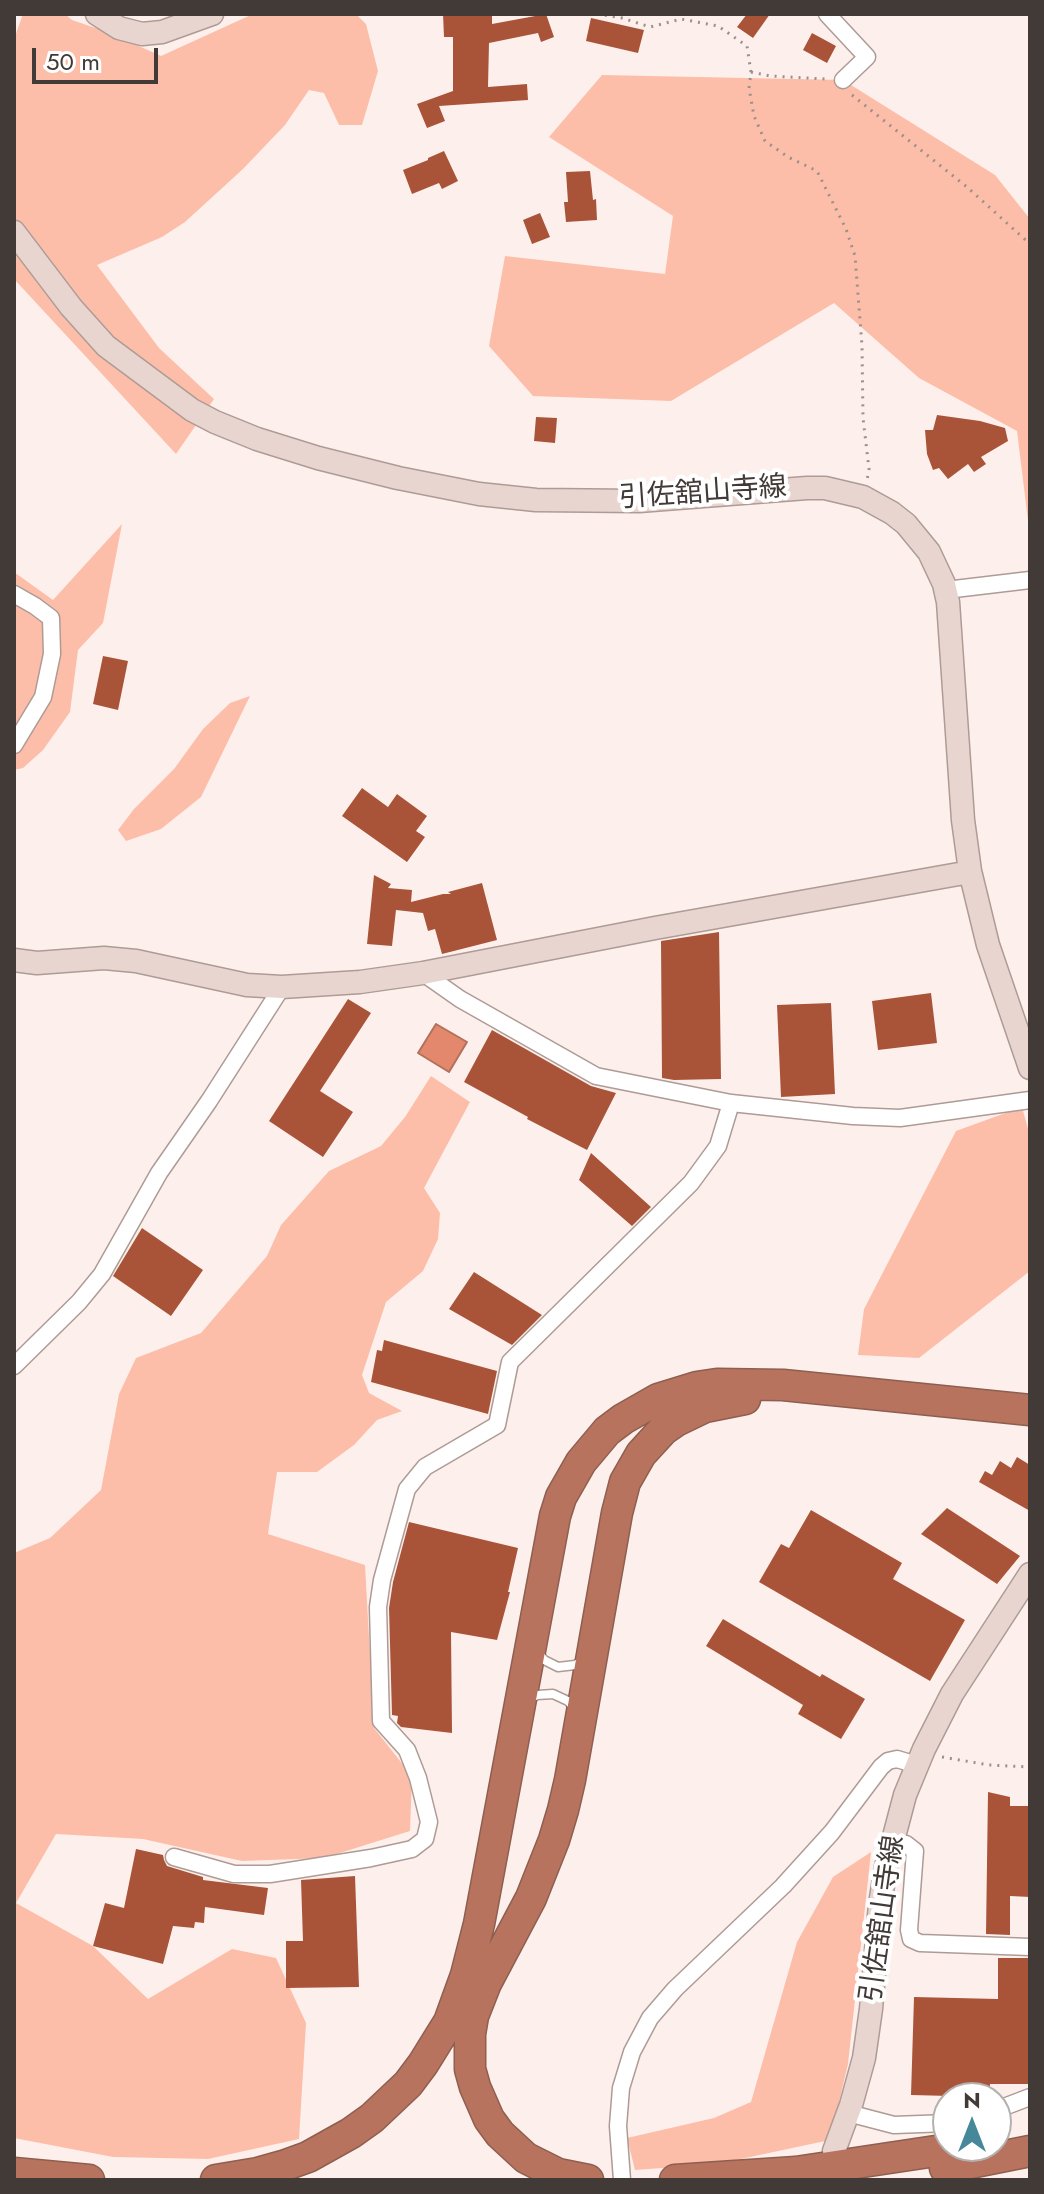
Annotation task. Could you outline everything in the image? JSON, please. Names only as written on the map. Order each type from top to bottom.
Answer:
[{"type":"highway","points":[[216,2180],[283,2166],[330,2146],[372,2118],[408,2084],[449,2022],[473,1950],[555,1516],[570,1479],[607,1431],[658,1399],[717,1384],[760,1384],[1030,1410]]},
{"type":"highway","points":[[588,2180],[542,2167],[526,2158],[500,2134],[489,2119],[470,2069],[470,2034],[478,2000],[531,1898],[554,1840],[570,1780],[617,1513],[625,1482],[636,1460],[663,1430],[690,1413],[724,1402],[761,1398],[1030,1426]]},
{"type":"highway","points":[[880,2180],[1030,2151]]},
{"type":"highway","points":[[675,2180],[796,2172],[932,2152]]},
{"type":"highway","points":[[14,2173],[89,2180]]},
{"type":"main road","points":[[97,14],[119,28],[142,34],[162,32],[212,14]]},
{"type":"main road","name":"引佐舘山寺線","points":[[14,232],[71,307],[106,346],[192,410],[257,439],[398,478],[479,494],[536,500],[639,501],[825,488],[863,497],[892,513],[919,537],[938,568],[946,590],[963,820],[970,872],[988,945],[1030,1068]]},
{"type":"main road","points":[[14,960],[37,963],[104,958],[136,961],[247,985],[282,987],[360,982],[970,872]]},
{"type":"main road","name":"引佐舘山寺線","points":[[834,2151],[858,2082],[868,2034],[880,1904],[905,1795],[920,1757],[952,1694],[1030,1574]]},
{"type":"street","points":[[827,14],[867,57],[843,80]]},
{"type":"street","points":[[946,590],[1030,580]]},
{"type":"street","points":[[14,594],[51,618],[52,654],[43,697],[14,745]]},
{"type":"street","points":[[423,973],[460,999],[596,1076],[731,1103],[853,1116],[900,1118],[1030,1100]]},
{"type":"street","points":[[14,1366],[79,1302],[102,1274],[159,1173],[282,987]]},
{"type":"street","points":[[174,1857],[234,1874],[270,1874],[412,1849],[425,1839],[429,1822],[418,1778],[407,1750],[381,1721],[378,1607],[382,1580],[407,1489],[425,1467],[497,1425],[510,1362],[691,1183],[718,1146],[731,1103]]},
{"type":"street","points":[[622,2180],[619,2107],[626,2069],[641,2034],[662,2003],[783,1886],[832,1832],[881,1767],[888,1761],[920,1757]]},
{"type":"street","points":[[892,1841],[915,1851],[909,1930],[911,1939],[920,1943],[1030,1947]]},
{"type":"street","points":[[848,2113],[894,2125],[932,2124]]},
{"type":"lane","points":[[533,1630],[538,1654],[558,1667],[582,1661],[592,1649],[594,1641]]},
{"type":"lane","points":[[517,1719],[530,1699],[545,1693],[553,1694],[561,1696],[574,1707],[578,1714],[579,1730]]},
{"type":"path","points":[[597,14],[650,27],[681,19],[718,26],[747,46],[754,116],[765,141],[817,171],[846,229],[855,256],[862,346],[863,418],[869,469],[863,497]]},
{"type":"path","points":[[751,72],[843,80],[844,88],[967,187],[1030,244]]},
{"type":"path","points":[[920,1757],[936,1756],[972,1763],[1030,1767]]},
{"type":"shaded area","points":[[23,14],[65,14],[72,20],[161,56],[253,14],[356,14],[366,24],[378,71],[362,125],[339,125],[324,93],[309,90],[285,125],[185,222],[162,237],[97,265],[159,348],[214,399],[176,454],[14,279],[14,39]]},
{"type":"shaded area","points":[[602,75],[843,80],[995,175],[1030,219],[1030,537],[1017,431],[919,378],[834,303],[671,401],[533,396],[489,346],[505,256],[665,274],[673,216],[549,137]]},
{"type":"shaded area","points":[[122,524],[103,623],[78,650],[70,712],[43,750],[23,768],[14,770],[14,572],[53,600]]},
{"type":"shaded area","points":[[250,696],[201,797],[161,829],[126,841],[118,830],[134,809],[174,769],[203,729],[230,703]]},
{"type":"shaded area","points":[[436,1024],[467,1042],[449,1072],[418,1053]]},
{"type":"shaded area","points":[[431,1076],[470,1102],[424,1188],[440,1213],[438,1239],[423,1271],[386,1302],[362,1375],[369,1393],[402,1411],[377,1420],[354,1445],[317,1472],[277,1472],[268,1534],[365,1565],[374,1728],[412,1776],[410,1831],[324,1858],[242,1861],[143,1839],[56,1834],[16,1903],[93,1946],[148,1999],[232,1949],[276,1958],[306,2023],[299,2139],[208,2159],[113,2157],[14,2138],[14,1553],[50,1538],[101,1490],[119,1394],[136,1358],[201,1333],[267,1256],[281,1225],[329,1171],[381,1146],[405,1117]]},
{"type":"shaded area","points":[[1022,1107],[1030,1136],[1030,1271],[919,1358],[858,1355],[864,1309],[956,1131]]},
{"type":"shaded area","points":[[871,1852],[848,2064],[830,2140],[717,2164],[635,2170],[627,2138],[714,2118],[751,2102],[797,1942],[833,1877]]},
{"type":"building","points":[[443,14],[492,14],[492,24],[546,14],[554,37],[541,42],[538,33],[489,43],[488,87],[527,84],[528,100],[439,106],[445,121],[427,128],[417,104],[453,91],[453,37],[444,37]]},
{"type":"building","points":[[747,14],[770,14],[753,38],[737,27]]},
{"type":"building","points":[[591,18],[644,30],[638,53],[586,41]]},
{"type":"building","points":[[812,33],[836,46],[827,63],[803,50]]},
{"type":"building","points":[[444,151],[458,181],[442,189],[439,183],[412,194],[403,170]]},
{"type":"building","points":[[590,171],[597,220],[566,222],[566,172]]},
{"type":"building","points":[[540,213],[550,237],[532,244],[523,220]]},
{"type":"building","points":[[937,415],[1005,428],[1008,441],[981,457],[986,464],[974,472],[968,464],[948,479],[939,468],[933,470],[927,454],[925,430],[933,430]]},
{"type":"building","points":[[536,417],[557,418],[555,443],[534,441]]},
{"type":"building","points":[[103,656],[128,661],[118,710],[93,704]]},
{"type":"building","points":[[362,788],[388,807],[397,794],[427,816],[416,831],[425,837],[407,862],[342,816]]},
{"type":"building","points":[[374,875],[391,884],[388,888],[412,890],[411,902],[451,894],[448,892],[482,883],[497,940],[442,954],[435,929],[428,931],[423,913],[396,910],[392,946],[367,944]]},
{"type":"building","points":[[719,932],[721,1079],[662,1078],[661,941]]},
{"type":"building","points":[[931,993],[937,1043],[878,1050],[872,1001]]},
{"type":"building","points":[[348,999],[371,1013],[320,1091],[353,1112],[323,1157],[269,1121]]},
{"type":"building","points":[[831,1003],[835,1094],[781,1097],[777,1005]]},
{"type":"building","points":[[492,1030],[591,1086],[616,1093],[587,1150],[464,1082]]},
{"type":"building","points":[[591,1153],[651,1207],[632,1226],[579,1180]]},
{"type":"building","points":[[142,1228],[203,1270],[171,1316],[113,1276]]},
{"type":"building","points":[[474,1272],[542,1315],[512,1345],[449,1309]]},
{"type":"building","points":[[384,1340],[497,1371],[488,1414],[371,1382],[377,1350],[382,1351]]},
{"type":"building","points":[[1017,1457],[1030,1465],[1030,1511],[979,1482],[985,1471],[992,1475],[1000,1461],[1011,1468]]},
{"type":"building","points":[[947,1508],[1020,1556],[997,1584],[921,1534]]},
{"type":"building","points":[[811,1510],[902,1563],[893,1579],[965,1620],[930,1681],[759,1582],[781,1544],[789,1548]]},
{"type":"building","points":[[409,1522],[518,1548],[497,1640],[451,1632],[452,1733],[401,1727],[397,1723],[398,1716],[392,1715],[389,1608]]},
{"type":"building","points":[[723,1619],[820,1677],[822,1674],[865,1699],[841,1739],[798,1714],[803,1705],[706,1646]]},
{"type":"building","points":[[988,1792],[1010,1797],[1010,1806],[1030,1806],[1030,1897],[1010,1896],[1010,1935],[986,1934]]},
{"type":"building","points":[[136,1849],[163,1855],[167,1866],[203,1877],[203,1880],[268,1888],[264,1915],[205,1907],[204,1923],[195,1922],[194,1928],[173,1926],[163,1964],[93,1946],[105,1903],[124,1908]]},
{"type":"building","points":[[355,1876],[359,1987],[286,1988],[286,1941],[303,1941],[301,1880]]},
{"type":"building","points":[[998,1958],[1030,1958],[1030,2084],[932,2082],[932,2096],[911,2095],[914,1997],[998,1999]]}]
